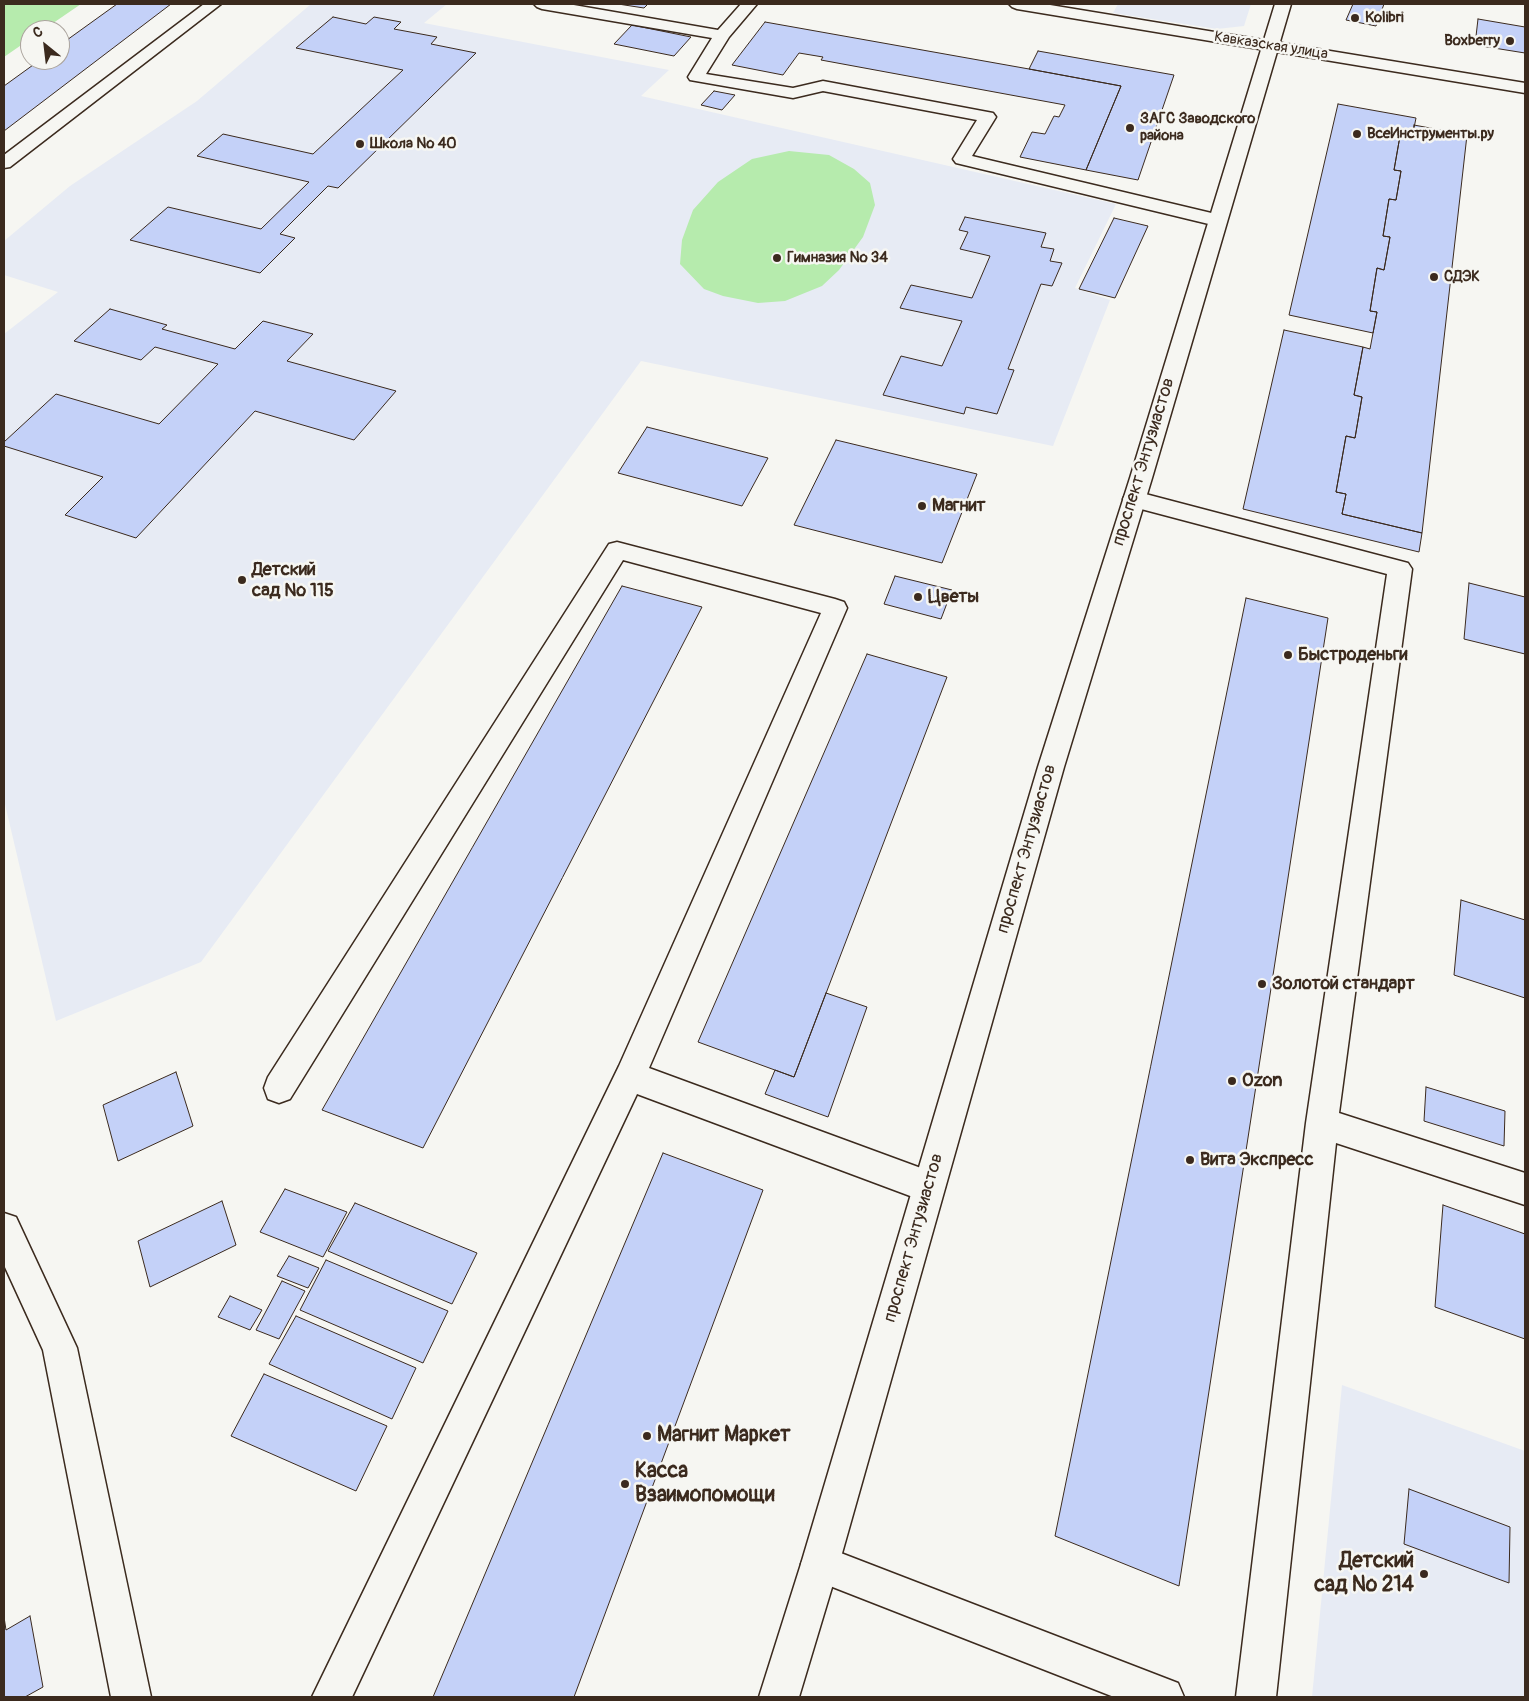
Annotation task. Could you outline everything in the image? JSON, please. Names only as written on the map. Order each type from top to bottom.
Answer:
[{"type":"main road","points":[[4,163],[213,4]]},
{"type":"main road","points":[[542,4],[722,36]]},
{"type":"main road","points":[[749,4],[722,36],[696,77],[792,93],[823,86],[987,117],[962,159],[1217,220]]},
{"type":"main road","name":"Кавказская улица","points":[[1017,4],[1525,88]]},
{"type":"main road","name":"проспект Энтузиастов","points":[[779,1697],[820,1564],[1051,767],[1283,4]]},
{"type":"main road","points":[[1134,499],[1400,569],[1322,1123],[1256,1697]]},
{"type":"main road","points":[[279,1088],[617,550],[835,608],[630,1076],[332,1697]]},
{"type":"main road","points":[[630,1076],[929,1187]]},
{"type":"main road","points":[[1322,1123],[1525,1189]]},
{"type":"main road","points":[[4,1229],[60,1348],[131,1697]]},
{"type":"main road","points":[[820,1564],[1164,1697]]},
{"type":"shaded area","points":[[311,4],[447,4],[424,23],[669,70],[641,96],[1116,204],[1075,288],[1110,300],[1053,446],[641,361],[201,962],[56,1021],[4,800],[4,334],[58,292],[4,275],[4,241],[70,186],[197,101]]},
{"type":"shaded area","points":[[1118,4],[1251,4],[1244,26],[1217,29],[1113,13]]},
{"type":"shaded area","name":"Детский сад № 214","points":[[1342,1385],[1525,1451],[1525,1697],[1312,1697]]},
{"type":"green space","points":[[4,4],[81,4],[58,20],[20,20],[20,46],[4,57]]},
{"type":"green space","points":[[789,151],[829,155],[854,169],[870,183],[875,205],[863,237],[839,270],[822,286],[785,301],[758,303],[723,296],[704,289],[680,264],[682,240],[693,210],[718,182],[752,159]]},
{"type":"building","points":[[117,4],[171,4],[4,131],[4,86],[26,70],[70,70],[70,38]]},
{"type":"building","points":[[618,4],[648,4],[644,8]]},
{"type":"building","points":[[1353,4],[1384,4],[1376,26],[1346,20]]},
{"type":"building","points":[[333,17],[366,24],[374,17],[401,22],[394,29],[437,37],[431,44],[476,53],[338,188],[328,186],[280,234],[295,238],[260,273],[130,240],[168,207],[261,229],[309,182],[197,156],[223,134],[313,154],[403,70],[296,48]]},
{"type":"building","points":[[1478,19],[1525,27],[1525,53],[1475,45]]},
{"type":"building","points":[[765,22],[1121,86],[1086,170],[1020,157],[1032,132],[1045,134],[1054,116],[1059,117],[1065,105],[821,60],[823,57],[799,53],[783,75],[732,65]]},
{"type":"building","points":[[632,25],[691,37],[674,56],[614,44]]},
{"type":"building","name":"ЗАГС Заводского района","points":[[1038,51],[1174,75],[1138,180],[1086,170],[1121,86],[1029,69]]},
{"type":"building","points":[[714,91],[735,95],[722,110],[701,105]]},
{"type":"building","points":[[1338,104],[1416,118],[1412,138],[1400,136],[1394,170],[1401,171],[1396,200],[1389,199],[1383,236],[1390,237],[1384,270],[1377,268],[1370,311],[1377,312],[1373,333],[1289,315]]},
{"type":"building","points":[[1414,125],[1467,135],[1422,533],[1342,514],[1346,494],[1336,492],[1346,436],[1355,438],[1362,397],[1354,395],[1363,347],[1370,349],[1377,312],[1370,311],[1377,268],[1384,270],[1390,237],[1383,236],[1389,199],[1396,200],[1401,171],[1394,170],[1400,136],[1412,138]]},
{"type":"building","points":[[965,217],[1046,233],[1041,247],[1054,249],[1050,261],[1062,263],[1052,286],[1041,284],[1008,369],[1014,370],[997,414],[966,407],[964,414],[883,395],[901,356],[942,366],[962,321],[900,308],[911,285],[972,298],[990,256],[960,249],[968,232],[959,230]]},
{"type":"building","points":[[1114,218],[1148,226],[1115,298],[1079,289]]},
{"type":"building","points":[[110,309],[167,325],[162,329],[235,349],[263,321],[313,334],[287,361],[396,391],[354,440],[255,411],[136,538],[65,515],[103,477],[4,446],[4,442],[56,394],[159,424],[218,364],[155,347],[141,360],[74,341]]},
{"type":"building","points":[[1284,330],[1363,347],[1354,395],[1362,397],[1355,438],[1346,436],[1336,492],[1346,494],[1342,514],[1422,533],[1419,552],[1243,509]]},
{"type":"building","points":[[647,427],[768,458],[742,506],[618,473]]},
{"type":"building","points":[[836,440],[977,474],[942,563],[794,525]]},
{"type":"building","name":"Цветы","points":[[895,576],[952,590],[941,619],[884,604]]},
{"type":"building","points":[[1469,583],[1525,597],[1525,654],[1464,639]]},
{"type":"building","points":[[622,586],[702,607],[423,1148],[322,1110]]},
{"type":"building","points":[[1246,598],[1328,618],[1179,1586],[1055,1536]]},
{"type":"building","points":[[867,654],[947,677],[794,1077],[698,1042]]},
{"type":"building","points":[[1461,900],[1525,920],[1525,998],[1454,975]]},
{"type":"building","points":[[826,993],[867,1007],[828,1117],[765,1094],[775,1070],[794,1077]]},
{"type":"building","points":[[176,1072],[193,1126],[118,1161],[103,1105]]},
{"type":"building","points":[[1426,1087],[1505,1111],[1504,1146],[1424,1121]]},
{"type":"building","points":[[663,1153],[763,1190],[574,1697],[433,1697]]},
{"type":"building","points":[[285,1189],[347,1212],[323,1257],[260,1232]]},
{"type":"building","points":[[222,1201],[236,1245],[150,1287],[138,1241]]},
{"type":"building","points":[[355,1203],[477,1253],[452,1304],[328,1251]]},
{"type":"building","points":[[1443,1205],[1525,1234],[1525,1339],[1435,1307]]},
{"type":"building","points":[[289,1256],[319,1268],[308,1288],[277,1276]]},
{"type":"building","points":[[326,1260],[448,1311],[423,1363],[300,1310]]},
{"type":"building","points":[[282,1281],[305,1291],[279,1339],[256,1330]]},
{"type":"building","points":[[230,1296],[262,1310],[250,1330],[218,1317]]},
{"type":"building","points":[[296,1316],[416,1368],[392,1419],[269,1364]]},
{"type":"building","points":[[264,1374],[387,1426],[356,1491],[231,1436]]},
{"type":"building","points":[[1409,1489],[1510,1527],[1509,1583],[1404,1544]]},
{"type":"building","points":[[30,1616],[43,1687],[25,1697],[4,1697],[4,1617],[6,1630]]},
{"type":"place","name":"Kolibri","points":[[1355,18]]},
{"type":"place","name":"Boxberry","points":[[1510,41]]},
{"type":"place","name":"ЗАГС Заводского района","points":[[1130,128]]},
{"type":"place","name":"ВсеИнструменты.ру","points":[[1357,134]]},
{"type":"place","name":"Школа № 40","points":[[360,144]]},
{"type":"place","name":"Гимназия № 34","points":[[777,258]]},
{"type":"place","name":"СДЭК","points":[[1434,277]]},
{"type":"place","name":"Магнит","points":[[922,506]]},
{"type":"place","name":"Детский сад № 115","points":[[242,580]]},
{"type":"place","name":"Цветы","points":[[918,597]]},
{"type":"place","name":"Быстроденьги","points":[[1288,655]]},
{"type":"place","name":"Золотой стандарт","points":[[1262,984]]},
{"type":"place","name":"Ozon","points":[[1232,1081]]},
{"type":"place","name":"Вита Экспресс","points":[[1190,1160]]},
{"type":"place","name":"Магнит Маркет","points":[[647,1436]]},
{"type":"place","name":"Касса Взаимопомощи","points":[[625,1484]]},
{"type":"place","name":"Детский сад № 214","points":[[1424,1574]]}]
